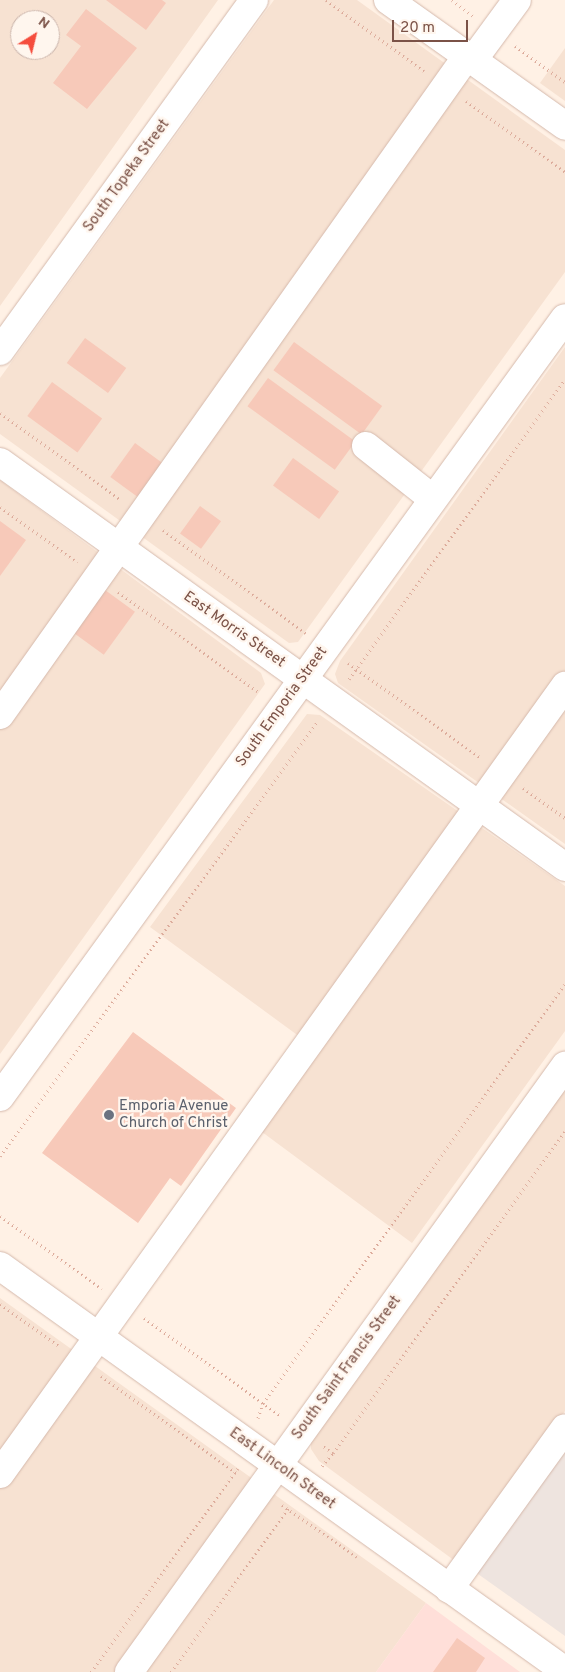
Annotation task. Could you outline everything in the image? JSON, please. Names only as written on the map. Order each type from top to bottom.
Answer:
[{"type":"street","name":"South Topeka Street","points":[[0,351],[254,0]]},
{"type":"street","points":[[388,0],[565,126]]},
{"type":"street","points":[[0,715],[470,58],[517,0]]},
{"type":"street","name":"South Emporia Street","points":[[0,1097],[325,646],[565,318]]},
{"type":"street","points":[[366,446],[433,499]]},
{"type":"street","name":"East Morris Street","points":[[0,462],[565,867]]},
{"type":"street","points":[[0,1474],[565,686]]},
{"type":"street","name":"South Saint Francis Street","points":[[129,1672],[565,1066]]},
{"type":"street","name":"East Lincoln Street","points":[[0,1266],[565,1672]]},
{"type":"street","points":[[449,1589],[565,1428]]},
{"type":"path","points":[[0,1156],[357,669],[565,380]]},
{"type":"path","points":[[0,413],[565,818]]},
{"type":"path","points":[[0,508],[312,729]]},
{"type":"path","points":[[263,1403],[565,984]]},
{"type":"path","points":[[171,1672],[306,1486],[333,1453],[565,1131]]},
{"type":"path","points":[[0,1216],[333,1453]]},
{"type":"path","points":[[91,1672],[237,1472]]},
{"type":"shaded area","points":[[0,0],[218,0],[0,306]]},
{"type":"shaded area","points":[[274,0],[357,0],[565,150],[565,272],[298,642],[289,643],[0,434],[0,378]]},
{"type":"shaded area","points":[[565,48],[565,101],[540,83]]},
{"type":"shaded area","points":[[565,347],[565,844],[338,683],[335,674],[340,661]]},
{"type":"shaded area","points":[[0,480],[261,673],[265,684],[0,1054]]},
{"type":"shaded area","points":[[307,714],[320,715],[565,886],[565,1031],[412,1243],[258,1129],[315,1048],[150,927]]},
{"type":"shaded area","points":[[565,1087],[565,1411],[455,1561],[319,1461],[311,1449],[311,1436]]},
{"type":"shaded area","points":[[0,1298],[426,1603],[376,1672],[0,1672]]},
{"type":"shaded area","points":[[565,1433],[565,1636],[471,1569]]},
{"type":"shaded area","points":[[426,1603],[520,1672],[376,1672]]},
{"type":"building","points":[[106,0],[162,0],[166,3],[146,30]]},
{"type":"building","points":[[86,9],[137,48],[87,109],[53,83],[81,46],[66,35]]},
{"type":"building","points":[[85,338],[126,368],[108,393],[67,363]]},
{"type":"building","points":[[294,342],[382,406],[362,434],[273,370]]},
{"type":"building","points":[[268,378],[355,441],[335,470],[247,406]]},
{"type":"building","points":[[52,382],[102,418],[77,452],[27,416]]},
{"type":"building","points":[[135,443],[164,464],[139,498],[110,477]]},
{"type":"building","points":[[293,458],[339,492],[319,519],[273,486]]},
{"type":"building","points":[[200,506],[221,521],[201,549],[180,534]]},
{"type":"building","points":[[0,521],[26,540],[0,576]]},
{"type":"building","points":[[105,590],[135,612],[104,655],[74,633]]},
{"type":"building","name":"Emporia Avenue Church of Christ","points":[[133,1032],[236,1108],[181,1186],[170,1178],[138,1223],[42,1153]]},
{"type":"building","points":[[457,1638],[485,1658],[476,1672],[433,1672]]},
{"type":"place","name":"Emporia Avenue Church of Christ","points":[[109,1115]]}]
